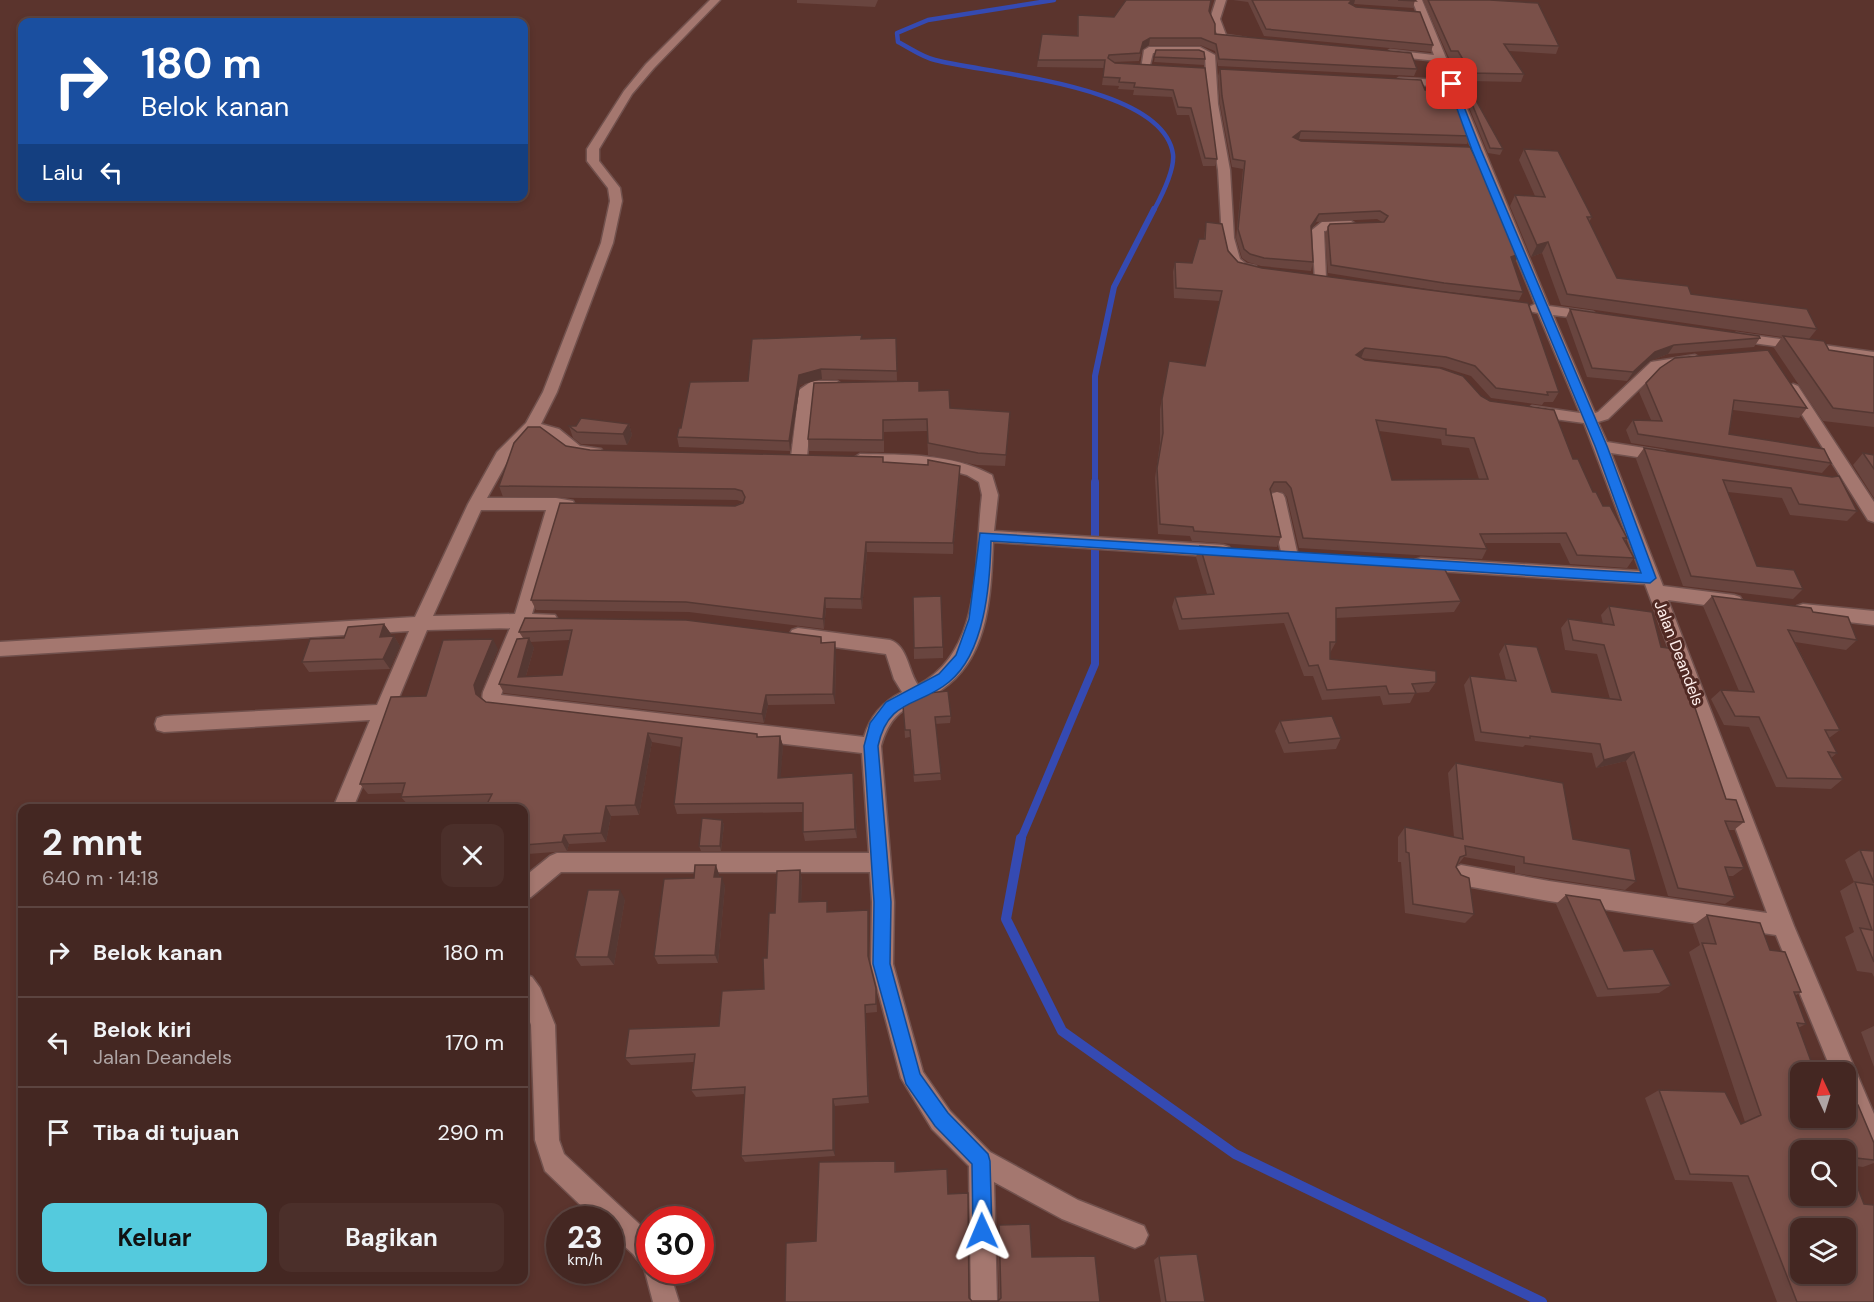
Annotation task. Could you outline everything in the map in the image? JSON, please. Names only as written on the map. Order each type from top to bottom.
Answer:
[{"type":"street","points":[[345,804],[421,623],[476,504],[505,452],[532,426],[550,392],[607,243],[616,201],[614,189],[593,161],[593,149],[628,93],[650,66],[715,0]]},
{"type":"street","points":[[1221,0],[1213,15],[1216,28],[1223,38],[1258,41]]},
{"type":"street","name":"Jalan Deandels","points":[[1417,9],[1452,84],[1471,150],[1544,309],[1601,446],[1783,926],[1840,1062]]},
{"type":"street","points":[[1146,67],[1149,50],[1200,50],[1210,55],[1224,170],[1228,238],[1234,260],[1242,267],[1260,272]]},
{"type":"street","points":[[1377,51],[1442,59]]},
{"type":"street","points":[[1392,80],[1452,84]]},
{"type":"street","points":[[1320,278],[1318,230],[1322,226],[1366,225]]},
{"type":"street","points":[[1521,306],[1612,318]]},
{"type":"street","points":[[1725,335],[1763,351],[1874,356]]},
{"type":"street","points":[[1518,410],[1588,419],[1603,416],[1656,365],[1672,361],[1713,358]]},
{"type":"street","points":[[1783,374],[1874,516]]},
{"type":"street","points":[[799,457],[806,390],[812,386],[857,386]]},
{"type":"street","points":[[532,426],[554,433],[576,451],[616,454]]},
{"type":"street","points":[[1601,446],[1683,459]]},
{"type":"street","points":[[845,459],[957,466],[975,472],[986,479],[990,495],[984,565],[976,619],[962,657],[944,678],[891,706],[875,727],[871,746],[880,862],[882,964],[913,1078],[941,1120],[981,1161],[1071,1210],[1136,1235]]},
{"type":"street","points":[[1267,554],[1296,556],[1277,498]]},
{"type":"street","points":[[476,504],[578,505]]},
{"type":"street","points":[[556,504],[522,619],[492,692],[491,699],[494,702],[871,746]]},
{"type":"street","points":[[985,536],[1244,553]]},
{"type":"street","points":[[1406,564],[1653,585],[1751,604]]},
{"type":"street","points":[[1786,609],[1874,618]]},
{"type":"street","points":[[0,649],[421,623],[522,619],[564,620]]},
{"type":"street","points":[[781,633],[890,647],[894,651],[903,678],[914,694]]},
{"type":"street","points":[[164,724],[383,712]]},
{"type":"street","points":[[528,887],[557,863],[880,862]]},
{"type":"street","points":[[1461,874],[1549,891],[1783,926]]},
{"type":"street","points":[[528,990],[543,1025],[546,1140],[554,1162],[636,1239]]},
{"type":"street","name":"Jalan Deandels","points":[[1856,1100],[1874,1143]]},
{"type":"street","points":[[981,1161],[984,1302]]},
{"type":"street","points":[[660,1284],[666,1302]]},
{"type":"building","points":[[1126,0],[1211,0],[1209,11],[1215,24],[1215,34],[1411,53],[1417,69],[1219,59],[1216,44],[1201,38],[1150,38],[1143,42],[1140,53],[1109,55],[1108,58],[1115,63],[1205,68],[1217,159],[1205,158],[1191,108],[1178,107],[1173,90],[1134,87],[1135,83],[1119,82],[1120,78],[1103,77],[1105,60],[1038,60],[1042,34],[1078,36],[1078,15],[1114,17]]},
{"type":"building","points":[[1252,0],[1352,0],[1349,3],[1356,7],[1420,12],[1433,45],[1266,29]]},
{"type":"building","points":[[1428,0],[1538,3],[1559,46],[1504,44],[1524,74],[1471,73],[1458,51],[1451,51]]},
{"type":"building","points":[[1156,50],[1199,50],[1204,52],[1205,59],[1154,57]]},
{"type":"building","points":[[1220,69],[1421,80],[1425,90],[1452,92],[1470,136],[1301,131],[1293,137],[1301,141],[1470,147],[1496,197],[1519,254],[1511,257],[1523,292],[1444,283],[1331,265],[1328,227],[1330,224],[1384,222],[1388,216],[1380,211],[1319,214],[1311,226],[1313,262],[1264,258],[1250,254],[1244,249],[1238,229],[1245,161],[1233,159],[1222,96]]},
{"type":"building","points":[[1468,94],[1473,95],[1503,149],[1490,148]]},
{"type":"building","points":[[1524,149],[1558,151],[1592,217],[1587,217],[1617,278],[1688,286],[1691,294],[1807,309],[1817,329],[1567,294],[1548,242],[1537,245],[1515,195],[1545,197]]},
{"type":"building","points":[[1206,222],[1222,224],[1228,251],[1238,262],[1262,268],[1528,303],[1559,392],[1547,392],[1548,395],[1496,388],[1475,366],[1446,357],[1365,348],[1356,355],[1365,360],[1440,368],[1463,376],[1481,396],[1490,401],[1554,410],[1573,459],[1578,459],[1593,492],[1596,492],[1603,506],[1610,506],[1627,538],[1623,538],[1634,558],[1577,555],[1566,533],[1480,534],[1487,549],[1303,538],[1291,488],[1286,482],[1274,482],[1270,489],[1281,537],[1194,531],[1193,527],[1160,524],[1157,468],[1163,433],[1162,399],[1169,361],[1205,366],[1222,291],[1176,288],[1175,262],[1192,263],[1199,239],[1205,239]],"holes":[[[1376,420],[1446,429],[1446,435],[1474,438],[1488,479],[1392,480]]]},
{"type":"building","points":[[1570,309],[1759,336],[1760,338],[1674,345],[1655,352],[1633,372],[1592,368]]},
{"type":"building","points":[[862,335],[861,339],[896,338],[897,371],[821,369],[799,375],[789,441],[677,437],[679,428],[681,428],[690,382],[748,381],[752,339]]},
{"type":"building","points":[[1783,336],[1824,341],[1829,350],[1874,357],[1874,413],[1833,408]]},
{"type":"building","points":[[1768,350],[1807,408],[1734,400],[1729,434],[1824,449],[1831,463],[1638,434],[1633,420],[1662,421],[1646,383],[1660,368],[1675,358]]},
{"type":"building","points":[[919,381],[919,391],[949,390],[950,408],[1010,412],[1006,455],[978,453],[928,443],[927,419],[883,420],[883,440],[808,439],[814,383]]},
{"type":"building","points":[[581,418],[629,424],[623,434],[577,432],[569,426],[576,426]]},
{"type":"building","points":[[528,427],[540,427],[566,446],[590,450],[883,457],[883,462],[928,465],[928,460],[960,466],[953,543],[866,542],[861,599],[825,598],[823,619],[686,602],[531,600],[560,503],[735,506],[743,503],[745,497],[742,491],[735,489],[499,486],[514,443]]},
{"type":"building","points":[[1644,448],[1832,477],[1839,476],[1857,511],[1799,504],[1791,488],[1723,480],[1757,566],[1794,570],[1803,589],[1691,576]]},
{"type":"building","points":[[1863,453],[1874,455],[1874,469]]},
{"type":"building","points":[[1200,546],[1441,562],[1461,601],[1336,608],[1336,642],[1330,642],[1330,659],[1436,671],[1436,682],[1412,684],[1416,693],[1389,694],[1386,686],[1327,690],[1318,665],[1309,666],[1288,613],[1182,619],[1175,597],[1214,594]]},
{"type":"building","points":[[941,596],[943,647],[914,648],[913,597]]},
{"type":"building","points":[[1712,596],[1811,608],[1813,612],[1848,617],[1857,640],[1788,630],[1840,730],[1825,730],[1837,753],[1828,752],[1843,779],[1787,778],[1759,717],[1735,716],[1721,690],[1754,692]]},
{"type":"building","points":[[1609,606],[1652,612],[1661,647],[1675,649],[1726,799],[1736,800],[1744,822],[1725,821],[1744,868],[1725,867],[1735,897],[1678,888],[1634,752],[1604,760],[1600,744],[1481,732],[1470,676],[1516,681],[1505,644],[1537,647],[1552,692],[1621,700],[1604,645],[1573,640],[1568,619],[1614,625]]},
{"type":"building","points":[[525,618],[686,620],[821,637],[821,643],[835,642],[833,694],[766,695],[762,714],[499,684],[517,639],[529,638],[518,677],[562,675],[572,630],[519,632]]},
{"type":"building","points":[[384,624],[380,637],[394,636],[383,659],[302,662],[310,639],[344,638],[348,627]]},
{"type":"building","points":[[493,639],[474,685],[476,694],[486,702],[757,734],[757,737],[780,736],[778,778],[853,773],[855,829],[803,832],[803,803],[674,804],[682,738],[648,733],[635,805],[606,806],[601,833],[564,835],[562,842],[528,845],[528,804],[487,804],[492,794],[401,797],[405,783],[360,784],[391,697],[426,696],[443,640]]},
{"type":"building","points":[[948,691],[951,716],[935,717],[941,773],[914,775],[910,730],[905,730],[903,706],[928,693]]},
{"type":"building","points":[[1332,716],[1341,738],[1289,743],[1280,721]]},
{"type":"building","points":[[1456,763],[1563,783],[1573,839],[1630,849],[1636,881],[1524,863],[1524,857],[1465,846],[1466,855],[1460,857],[1456,867],[1461,875],[1469,878],[1474,914],[1413,904],[1405,827],[1463,839]]},
{"type":"building","points":[[702,818],[722,820],[720,846],[699,846]]},
{"type":"building","points":[[1860,850],[1874,851],[1874,883]]},
{"type":"building","points":[[695,865],[716,865],[714,877],[722,877],[715,955],[654,956],[664,879],[694,878]]},
{"type":"building","points":[[800,870],[799,902],[827,901],[827,912],[868,910],[868,956],[876,988],[876,1004],[865,1005],[868,1096],[833,1099],[833,1150],[741,1156],[745,1087],[691,1090],[695,1054],[625,1058],[629,1029],[719,1026],[722,991],[764,989],[763,958],[767,958],[769,913],[775,913],[777,871]]},
{"type":"building","points":[[1855,882],[1874,885],[1874,962],[1860,928],[1872,930]]},
{"type":"building","points":[[588,890],[620,890],[608,957],[575,957]]},
{"type":"building","points":[[1566,895],[1600,900],[1624,951],[1653,949],[1671,985],[1608,989]]},
{"type":"building","points":[[1707,915],[1760,923],[1770,950],[1785,952],[1801,992],[1794,992],[1806,1024],[1797,1023],[1811,1062],[1790,1062],[1790,1128],[1856,1128],[1856,1105],[1858,1105],[1874,1143],[1874,1160],[1856,1158],[1856,1140],[1790,1140],[1790,1206],[1856,1206],[1856,1183],[1864,1204],[1874,1205],[1874,1302],[1797,1302],[1790,1284],[1748,1176],[1690,1174],[1659,1090],[1725,1092],[1741,1124],[1761,1115],[1702,943],[1716,944]]},
{"type":"building","points":[[895,1161],[895,1172],[947,1169],[948,1194],[968,1193],[969,1298],[972,1301],[998,1301],[1001,1298],[999,1225],[1030,1224],[1032,1257],[1095,1256],[1100,1302],[785,1302],[786,1243],[816,1241],[819,1162]]},
{"type":"building","points":[[1197,1254],[1205,1302],[1166,1302],[1159,1256]]},
{"type":"waterway","points":[[1054,0],[928,20],[897,33],[898,42],[930,59],[1070,86],[1108,98],[1139,112],[1162,131],[1173,154],[1170,175],[1154,210]]},
{"type":"waterway","points":[[1021,839],[1095,664],[1095,376],[1114,287],[1154,209]]},
{"type":"waterway","points":[[1021,838],[1006,919],[1062,1031],[1235,1154],[1542,1302]]},
{"type":"route","points":[[982,1231],[981,1161],[941,1120],[913,1078],[882,964],[882,902],[871,746],[875,727],[891,706],[944,678],[962,657],[976,619],[984,565],[985,536],[1650,578],[1601,446],[1477,150],[1452,84]]}]
